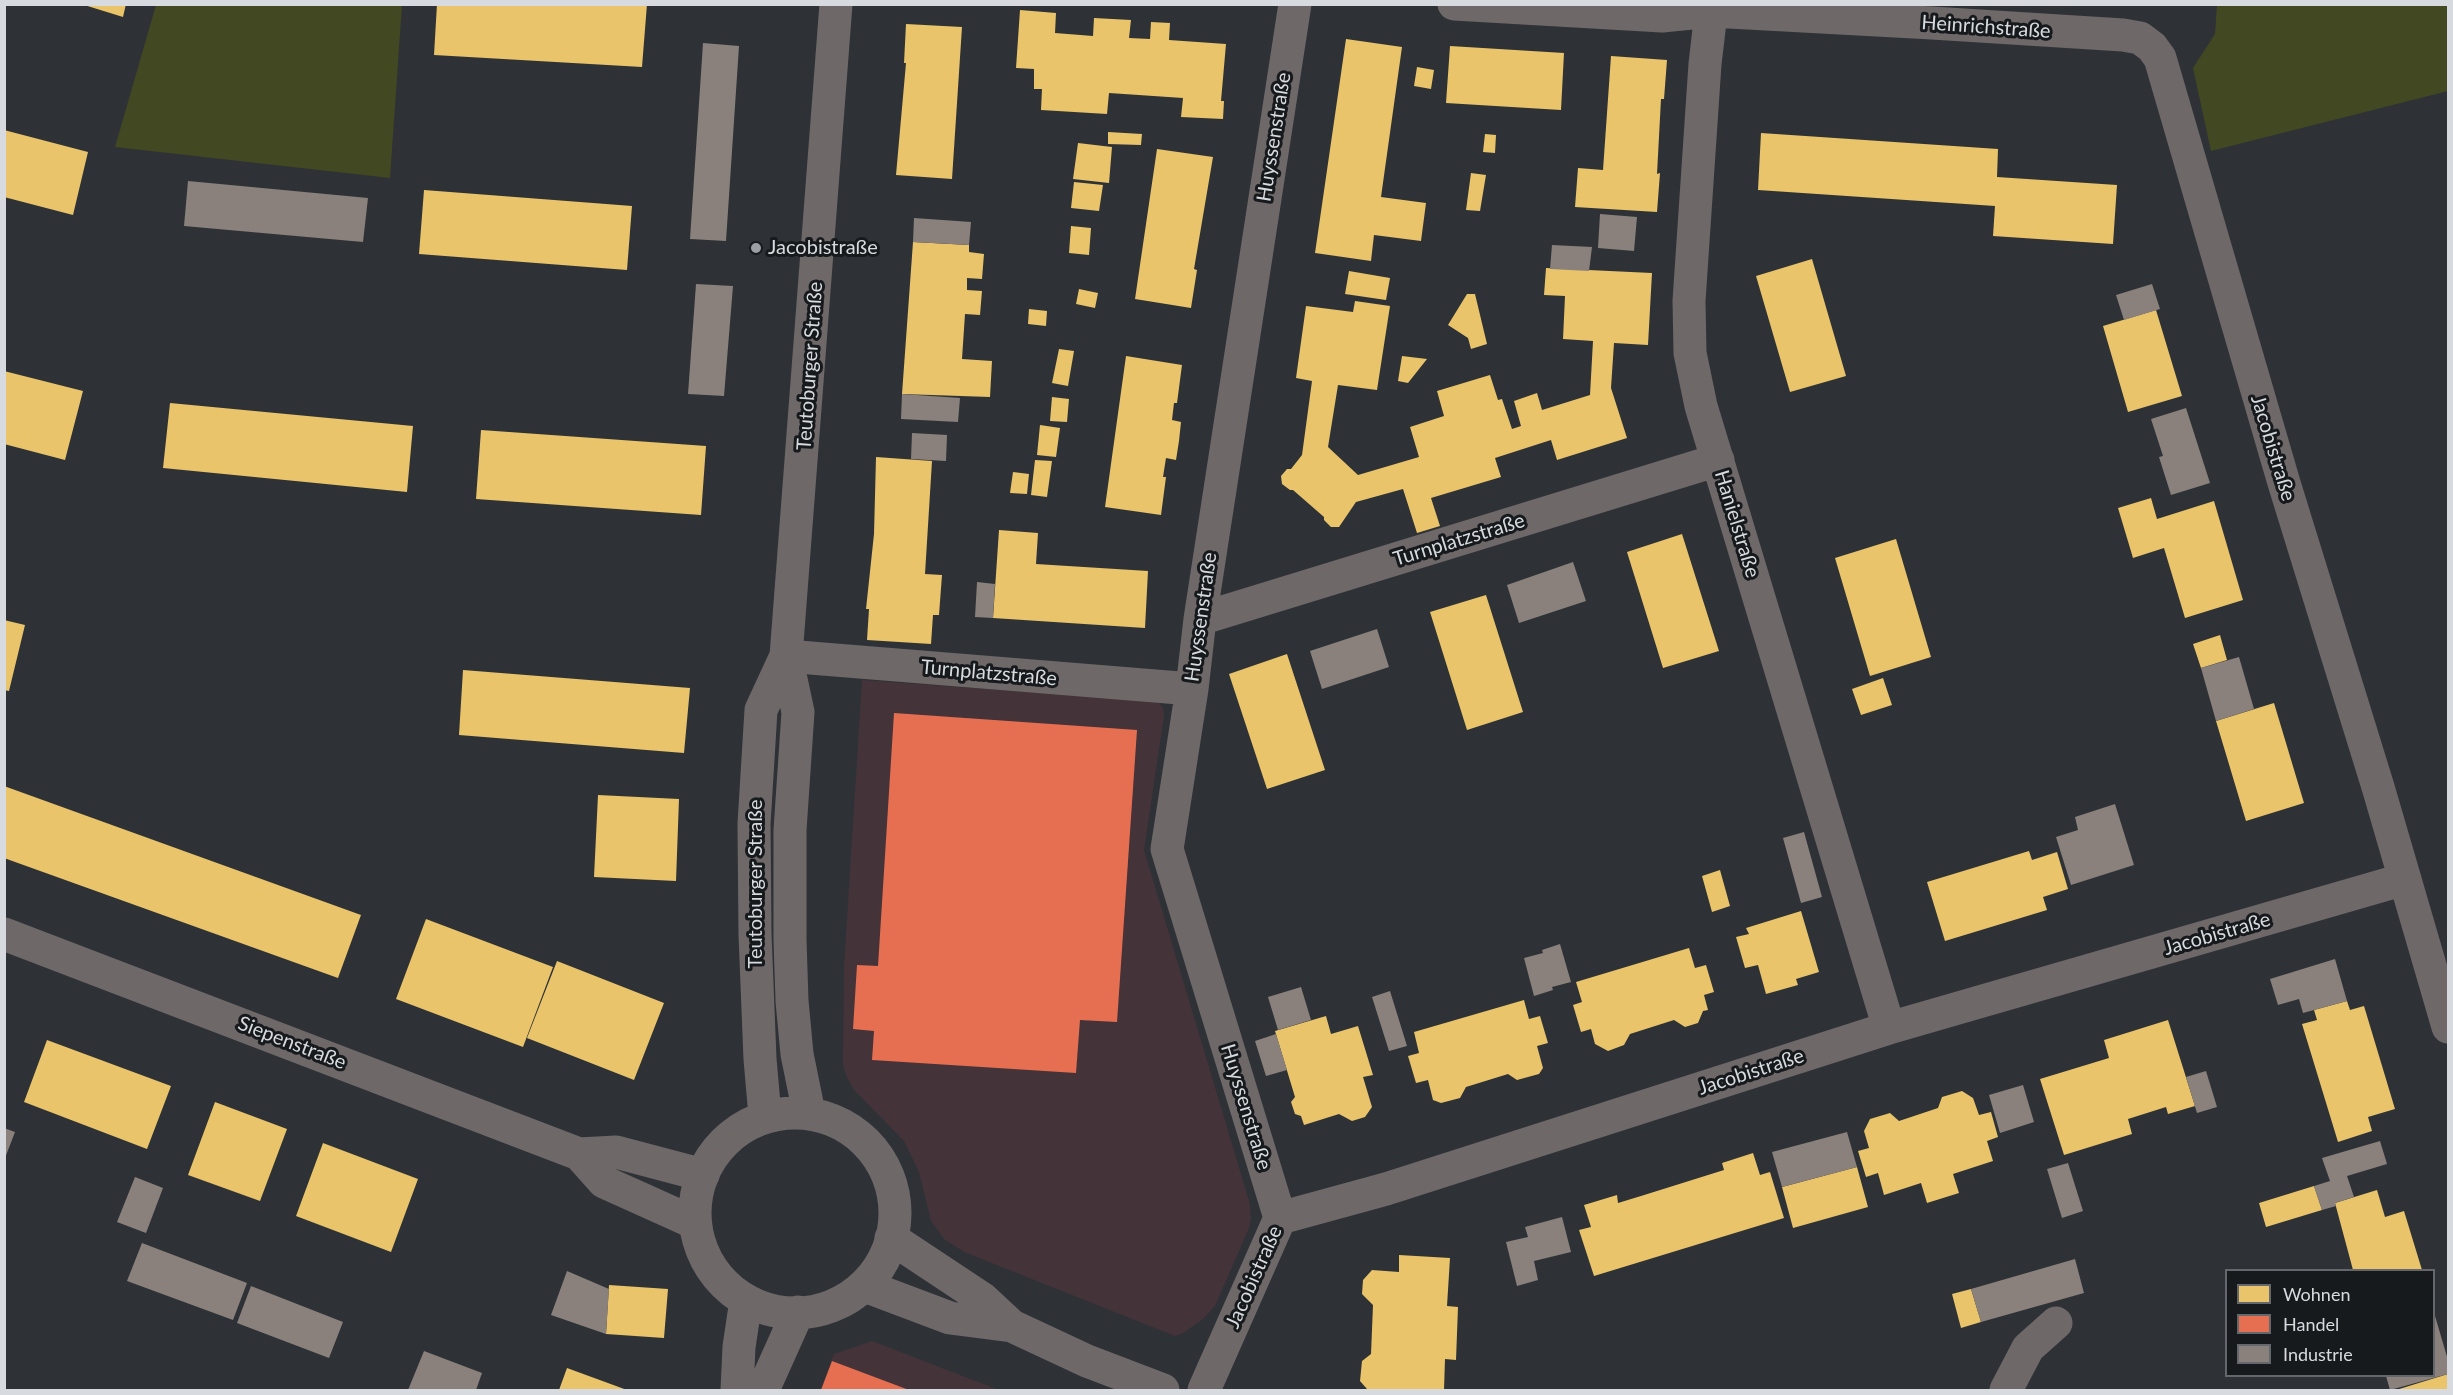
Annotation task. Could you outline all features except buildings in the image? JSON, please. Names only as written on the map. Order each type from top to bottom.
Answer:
[{"type":"main road","name":"Teutoburger Straße","points":[[809,1113],[798,1054],[792,1001],[790,830],[798,712],[786,657],[836,4]]},
{"type":"main road","name":"Teutoburger Straße","points":[[765,1116],[759,1059],[753,880],[754,824],[761,710],[786,657]]},
{"type":"main road","points":[[809,1113],[842,1125],[873,1149],[890,1181],[896,1203],[891,1238],[873,1275],[865,1286],[848,1300],[798,1312],[774,1310],[746,1300],[728,1288],[710,1268],[696,1236],[697,1196],[703,1175],[716,1154],[728,1139],[743,1127],[765,1116],[809,1113]]},
{"type":"main road","points":[[737,1390],[739,1347],[746,1300]]},
{"type":"main road","points":[[763,1390],[798,1312]]},
{"type":"street","name":"Huyssenstraße","points":[[1280,1218],[1167,849],[1192,689],[1200,619],[1295,4]]},
{"type":"street","name":"Heinrichstraße","points":[[1454,4],[1662,16],[1711,8],[2123,35]]},
{"type":"street","name":"Hanielstraße","points":[[1711,8],[1705,64],[1690,289],[1690,353],[1701,406],[1889,1028]]},
{"type":"street","name":"Jacobistraße","points":[[2123,35],[2140,38],[2152,47],[2160,58],[2283,483],[2405,879],[2448,1027]]},
{"type":"street","name":"Turnplatzstraße","points":[[1200,619],[1718,460]]},
{"type":"street","name":"Turnplatzstraße","points":[[786,657],[1192,689]]},
{"type":"street","name":"Jacobistraße","points":[[1204,1390],[1280,1218],[1386,1189],[1889,1028],[2405,879]]},
{"type":"street","name":"Siepenstraße","points":[[4,934],[579,1154],[616,1152],[703,1175]]},
{"type":"street","name":"Siepenstraße","points":[[579,1154],[604,1182],[695,1224]]},
{"type":"street","points":[[891,1238],[983,1299],[1012,1326]]},
{"type":"street","points":[[865,1286],[950,1318],[1012,1326],[1088,1361],[1163,1390]]},
{"type":"street","points":[[2006,1390],[2028,1348],[2056,1323]]},
{"type":"shaded area","points":[[862,680],[1151,701],[1159,703],[1163,708],[1164,716],[1144,850],[1249,1201],[1251,1218],[1249,1228],[1215,1306],[1202,1320],[1183,1333],[1175,1336],[964,1252],[944,1239],[931,1221],[919,1172],[904,1141],[854,1090],[847,1077],[843,1065],[844,967]]},
{"type":"shaded area","points":[[872,1341],[999,1390],[820,1390],[834,1354]]},
{"type":"green space","points":[[156,5],[402,5],[390,178],[115,147]]},
{"type":"green space","points":[[2217,5],[2448,5],[2448,91],[2211,151],[2193,68],[2215,34]]},
{"type":"place","name":"Jacobistraße","points":[[756,248]]}]
